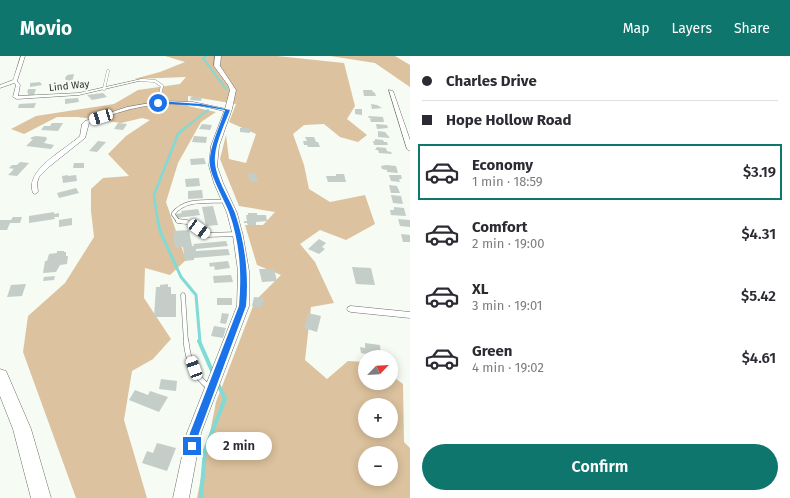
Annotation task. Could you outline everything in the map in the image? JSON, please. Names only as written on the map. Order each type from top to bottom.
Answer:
[{"type":"main road","points":[[181,498],[194,433],[243,306],[245,284],[243,258],[232,214],[213,168],[213,155],[233,92],[233,88],[216,67],[215,62],[217,56]]},
{"type":"main road","points":[[0,376],[22,429],[41,498]]},
{"type":"street","points":[[0,87],[15,81],[23,56]]},
{"type":"street","name":"Lind Way","points":[[15,81],[18,85],[14,97],[17,98],[79,94],[141,80]]},
{"type":"street","points":[[391,91],[410,148]]},
{"type":"street","points":[[35,192],[34,182],[38,176],[44,169],[83,137],[85,124],[87,122],[130,109],[158,103],[201,105],[228,110]]},
{"type":"street","points":[[351,309],[410,314]]},
{"type":"lane","points":[[104,89],[108,71]]},
{"type":"lane","points":[[141,80],[157,81],[162,86],[158,103]]},
{"type":"lane","points":[[226,200],[179,206],[173,214],[178,221],[187,222],[207,235],[237,234]]},
{"type":"lane","points":[[183,295],[186,349],[199,381],[212,389]]},
{"type":"shaded area","points":[[165,56],[277,56],[344,63],[355,106],[347,119],[367,135],[358,142],[340,137],[324,124],[304,125],[293,134],[304,165],[309,189],[330,202],[365,195],[375,224],[346,240],[320,230],[300,244],[315,262],[334,303],[311,307],[305,360],[327,379],[348,361],[358,362],[358,390],[398,390],[398,380],[403,384],[404,442],[410,448],[410,498],[197,498],[216,402],[255,301],[281,275],[257,265],[245,225],[263,225],[275,212],[239,206],[220,159],[226,135],[229,159],[246,163],[256,134],[229,122],[236,104],[188,96],[188,106],[216,112],[201,122],[178,163],[166,202],[186,260],[170,275],[145,268],[144,298],[171,339],[153,359],[132,371],[124,420],[147,498],[76,498],[23,352],[28,316],[65,283],[94,237],[91,211],[91,189],[103,178],[129,176],[108,154],[126,136],[150,120],[142,118],[121,123],[78,117],[57,117],[24,134],[11,129],[36,116],[114,104],[138,90],[180,84],[186,77],[134,79],[160,72],[185,62]]},
{"type":"shaded area","points":[[330,56],[395,56],[410,65],[410,87],[375,63]]},
{"type":"building","points":[[74,74],[72,82],[66,82],[65,77],[67,75]]},
{"type":"building","points":[[40,82],[42,85],[30,87],[30,83]]},
{"type":"building","points":[[28,89],[36,89],[34,95],[28,95]]},
{"type":"building","points":[[363,90],[372,90],[376,96],[364,96]]},
{"type":"building","points":[[103,93],[107,97],[92,100],[87,95]]},
{"type":"building","points":[[191,97],[202,97],[201,101],[190,100]]},
{"type":"building","points":[[78,98],[79,102],[65,104],[65,99]]},
{"type":"building","points":[[36,103],[34,108],[18,108],[19,104]]},
{"type":"building","points":[[371,104],[377,105],[382,108],[372,109]]},
{"type":"building","points":[[355,109],[362,109],[362,115],[355,114]]},
{"type":"building","points":[[368,116],[383,117],[384,122],[371,122],[370,119],[373,119],[369,118]]},
{"type":"building","points":[[52,123],[63,123],[58,131],[41,130],[44,126],[50,126]]},
{"type":"building","points":[[118,123],[127,124],[123,130],[114,129]]},
{"type":"building","points":[[202,124],[212,125],[210,130],[199,129]]},
{"type":"building","points":[[376,124],[387,125],[388,128],[377,129]]},
{"type":"building","points":[[240,128],[250,128],[250,133],[240,132]]},
{"type":"building","points":[[378,131],[385,132],[390,138],[378,137]]},
{"type":"building","points":[[194,136],[207,137],[206,143],[192,142]]},
{"type":"building","points":[[32,137],[46,137],[47,139],[44,143],[54,145],[51,149],[26,146],[33,139],[30,139]]},
{"type":"building","points":[[305,137],[314,137],[320,147],[308,147],[307,145],[304,145],[303,141],[307,141]]},
{"type":"building","points":[[375,139],[383,140],[384,142],[387,142],[388,145],[374,145],[373,141],[375,141]]},
{"type":"building","points":[[98,141],[106,142],[97,152],[89,151]]},
{"type":"building","points":[[377,147],[386,148],[387,151],[391,152],[392,154],[379,153],[378,150],[375,150]]},
{"type":"building","points":[[204,158],[206,164],[191,165],[190,159]]},
{"type":"building","points":[[20,162],[29,163],[17,176],[8,175],[14,169],[9,168]]},
{"type":"building","points":[[74,163],[84,163],[84,168],[73,168]]},
{"type":"building","points":[[381,166],[396,166],[398,173],[387,172],[387,170],[382,169]]},
{"type":"building","points":[[254,173],[258,181],[251,182],[247,174]]},
{"type":"building","points":[[336,174],[344,174],[346,182],[328,182],[326,176],[336,176]]},
{"type":"building","points":[[76,175],[77,181],[63,183],[62,176]]},
{"type":"building","points":[[389,175],[401,175],[402,179],[399,179],[400,182],[391,181]]},
{"type":"building","points":[[199,178],[200,186],[186,187],[185,179]]},
{"type":"building","points":[[389,185],[397,186],[400,193],[391,193]]},
{"type":"building","points":[[76,188],[79,193],[59,198],[57,193]]},
{"type":"building","points":[[202,190],[203,198],[188,199],[188,191]]},
{"type":"building","points":[[391,195],[401,196],[403,204],[393,203]]},
{"type":"building","points":[[213,206],[218,225],[206,226],[202,207]]},
{"type":"building","points":[[394,207],[404,208],[406,216],[391,215],[390,210],[394,210]]},
{"type":"building","points":[[198,209],[200,215],[177,218],[176,214],[182,213],[181,211]]},
{"type":"building","points":[[54,212],[54,214],[59,213],[59,217],[29,223],[29,216]]},
{"type":"building","points":[[248,213],[266,215],[267,221],[256,222],[256,225],[248,225],[247,223],[244,223],[244,221],[247,221],[246,215],[248,215]]},
{"type":"building","points":[[13,217],[22,217],[20,223],[10,223],[7,230],[0,230],[0,220],[11,220]]},
{"type":"building","points":[[72,218],[72,225],[59,227],[59,220]]},
{"type":"building","points":[[398,219],[410,220],[410,227],[400,226]]},
{"type":"building","points":[[189,230],[192,246],[194,246],[193,244],[226,241],[228,246],[196,249],[196,251],[228,249],[230,255],[194,258],[194,260],[185,261],[183,247],[175,248],[173,231]]},
{"type":"building","points":[[401,234],[410,235],[410,242],[403,242]]},
{"type":"building","points":[[319,239],[326,243],[322,247],[325,249],[319,254],[308,249]]},
{"type":"building","points":[[57,251],[66,252],[66,256],[68,256],[67,264],[60,265],[56,272],[43,273],[45,261],[47,261],[49,254],[57,253]]},
{"type":"building","points":[[228,261],[230,268],[215,270],[214,266],[210,267],[209,263]]},
{"type":"building","points":[[352,267],[371,268],[375,285],[356,284]]},
{"type":"building","points":[[259,269],[274,269],[277,281],[262,282]]},
{"type":"building","points":[[231,275],[233,282],[214,283],[213,276]]},
{"type":"building","points":[[55,276],[54,280],[43,281],[44,277]]},
{"type":"building","points":[[26,284],[22,296],[7,297],[11,285]]},
{"type":"building","points":[[168,284],[168,287],[171,287],[171,294],[176,294],[176,317],[154,317],[156,287]]},
{"type":"building","points":[[254,297],[264,298],[262,308],[252,306]]},
{"type":"building","points":[[217,298],[232,298],[232,305],[217,305]]},
{"type":"building","points":[[222,313],[229,314],[226,324],[220,323]]},
{"type":"building","points":[[308,313],[321,316],[317,332],[304,328]]},
{"type":"building","points":[[214,326],[226,328],[223,338],[211,336]]},
{"type":"building","points":[[365,343],[380,345],[380,350],[360,350],[360,347],[365,348]]},
{"type":"building","points":[[161,379],[177,381],[176,391],[159,389]]},
{"type":"building","points":[[135,390],[148,395],[150,391],[168,397],[159,412],[129,400]]},
{"type":"building","points":[[157,443],[176,448],[167,471],[142,463],[147,451],[153,453]]},
{"type":"waterway","points":[[206,56],[203,58],[226,89]]},
{"type":"waterway","points":[[185,128],[208,110]]},
{"type":"waterway","points":[[158,222],[154,195],[178,134],[186,127]]},
{"type":"waterway","points":[[158,221],[160,231],[181,277],[196,295],[200,342]]},
{"type":"waterway","points":[[199,341],[213,373]]},
{"type":"waterway","points":[[201,498],[205,450],[225,399],[217,382]]},
{"type":"route","points":[[158,103],[173,102],[228,110],[218,135],[213,155],[213,168],[232,214],[243,258],[245,284],[243,306],[194,433],[192,446]]}]
